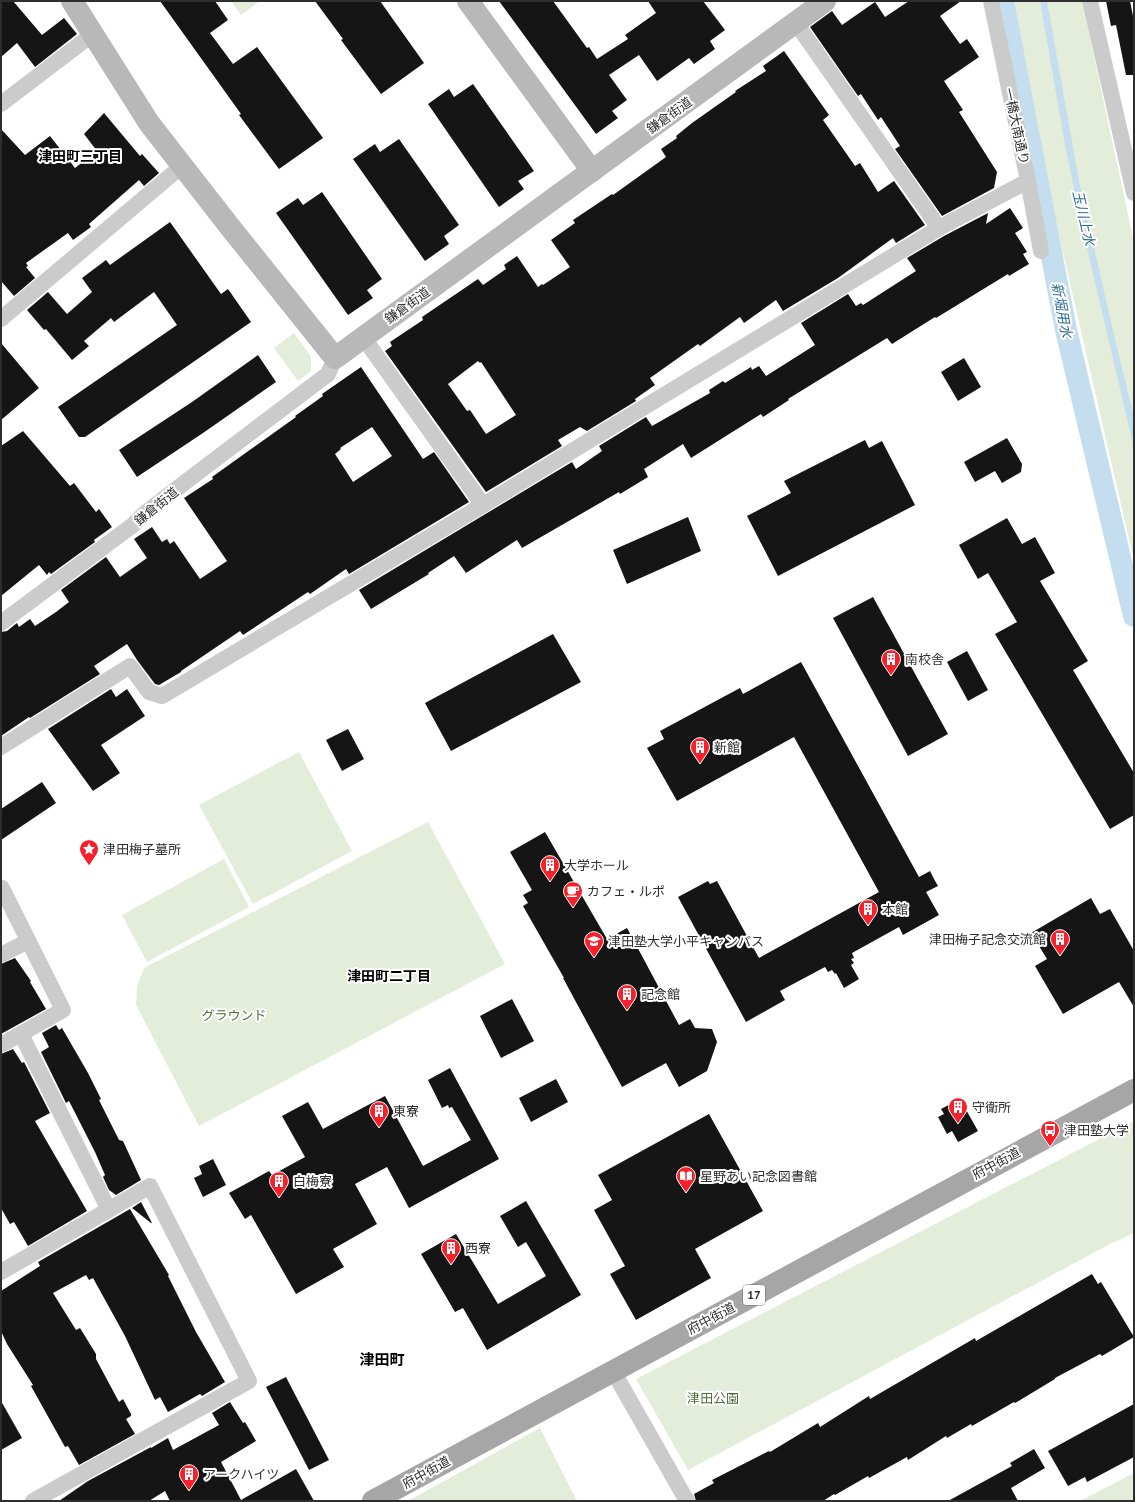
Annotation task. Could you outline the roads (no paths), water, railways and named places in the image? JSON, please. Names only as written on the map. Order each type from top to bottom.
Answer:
[{"type":"main road","name":"府中街道","points":[[374,1501],[1134,1090]]},
{"type":"street","points":[[72,1],[149,123],[335,358]]},
{"type":"street","points":[[468,1],[592,171]]},
{"type":"street","name":"鎌倉街道","points":[[1,623],[132,525],[167,496],[328,374],[335,358],[825,1]]},
{"type":"street","name":"一橋大南通り","points":[[991,1],[1041,251]]},
{"type":"street","points":[[1090,1],[1134,193]]},
{"type":"street","points":[[796,22],[939,228]]},
{"type":"street","points":[[1,104],[93,34]]},
{"type":"street","points":[[1,319],[183,165]]},
{"type":"street","points":[[1,747],[130,666],[149,692],[162,696],[483,505],[939,228],[1028,181]]},
{"type":"street","points":[[363,337],[483,505]]},
{"type":"street","points":[[1,888],[63,1010],[1,1045]]},
{"type":"street","points":[[1,955],[28,940]]},
{"type":"street","points":[[21,1034],[109,1210]]},
{"type":"street","points":[[1,1272],[150,1186],[248,1381],[33,1501]]},
{"type":"street","points":[[613,1371],[687,1501]]},
{"type":"water","name":"玉川上水","points":[[1040,1],[1047,1],[1079,181],[1134,417],[1134,448],[1082,227],[1065,145]]},
{"type":"waterway","name":"新堀用水","points":[[1003,1],[1066,330],[1134,616]]},
{"type":"place","name":"南校舎","points":[[891,676]]},
{"type":"place","name":"新館","points":[[700,764]]},
{"type":"place","name":"津田梅子墓所","points":[[89,866]]},
{"type":"place","name":"大学ホール","points":[[550,882]]},
{"type":"place","name":"カフェ・ルポ","points":[[573,908]]},
{"type":"place","name":"本館","points":[[868,926]]},
{"type":"place","name":"津田梅子記念交流館","points":[[1060,956]]},
{"type":"place","name":"津田塾大学小平キャンパス","points":[[594,958]]},
{"type":"place","name":"記念館","points":[[627,1011]]},
{"type":"place","name":"守衛所","points":[[958,1124]]},
{"type":"place","name":"東寮","points":[[379,1128]]},
{"type":"place","name":"津田塾大学","points":[[1050,1147]]},
{"type":"place","name":"星野あい記念図書館","points":[[686,1193]]},
{"type":"place","name":"白梅寮","points":[[279,1198]]},
{"type":"place","name":"西寮","points":[[451,1265]]},
{"type":"place","name":"アークハイツ","points":[[189,1491]]},
{"type":"district","name":"津田町三丁目","points":[[80,156]]},
{"type":"district","name":"津田町二丁目","points":[[389,976]]},
{"type":"district","name":"津田町","points":[[382,1360]]},
{"type":"park label","name":"グラウンド","points":[[234,1015]]},
{"type":"park label","name":"津田公園","points":[[713,1398]]}]
